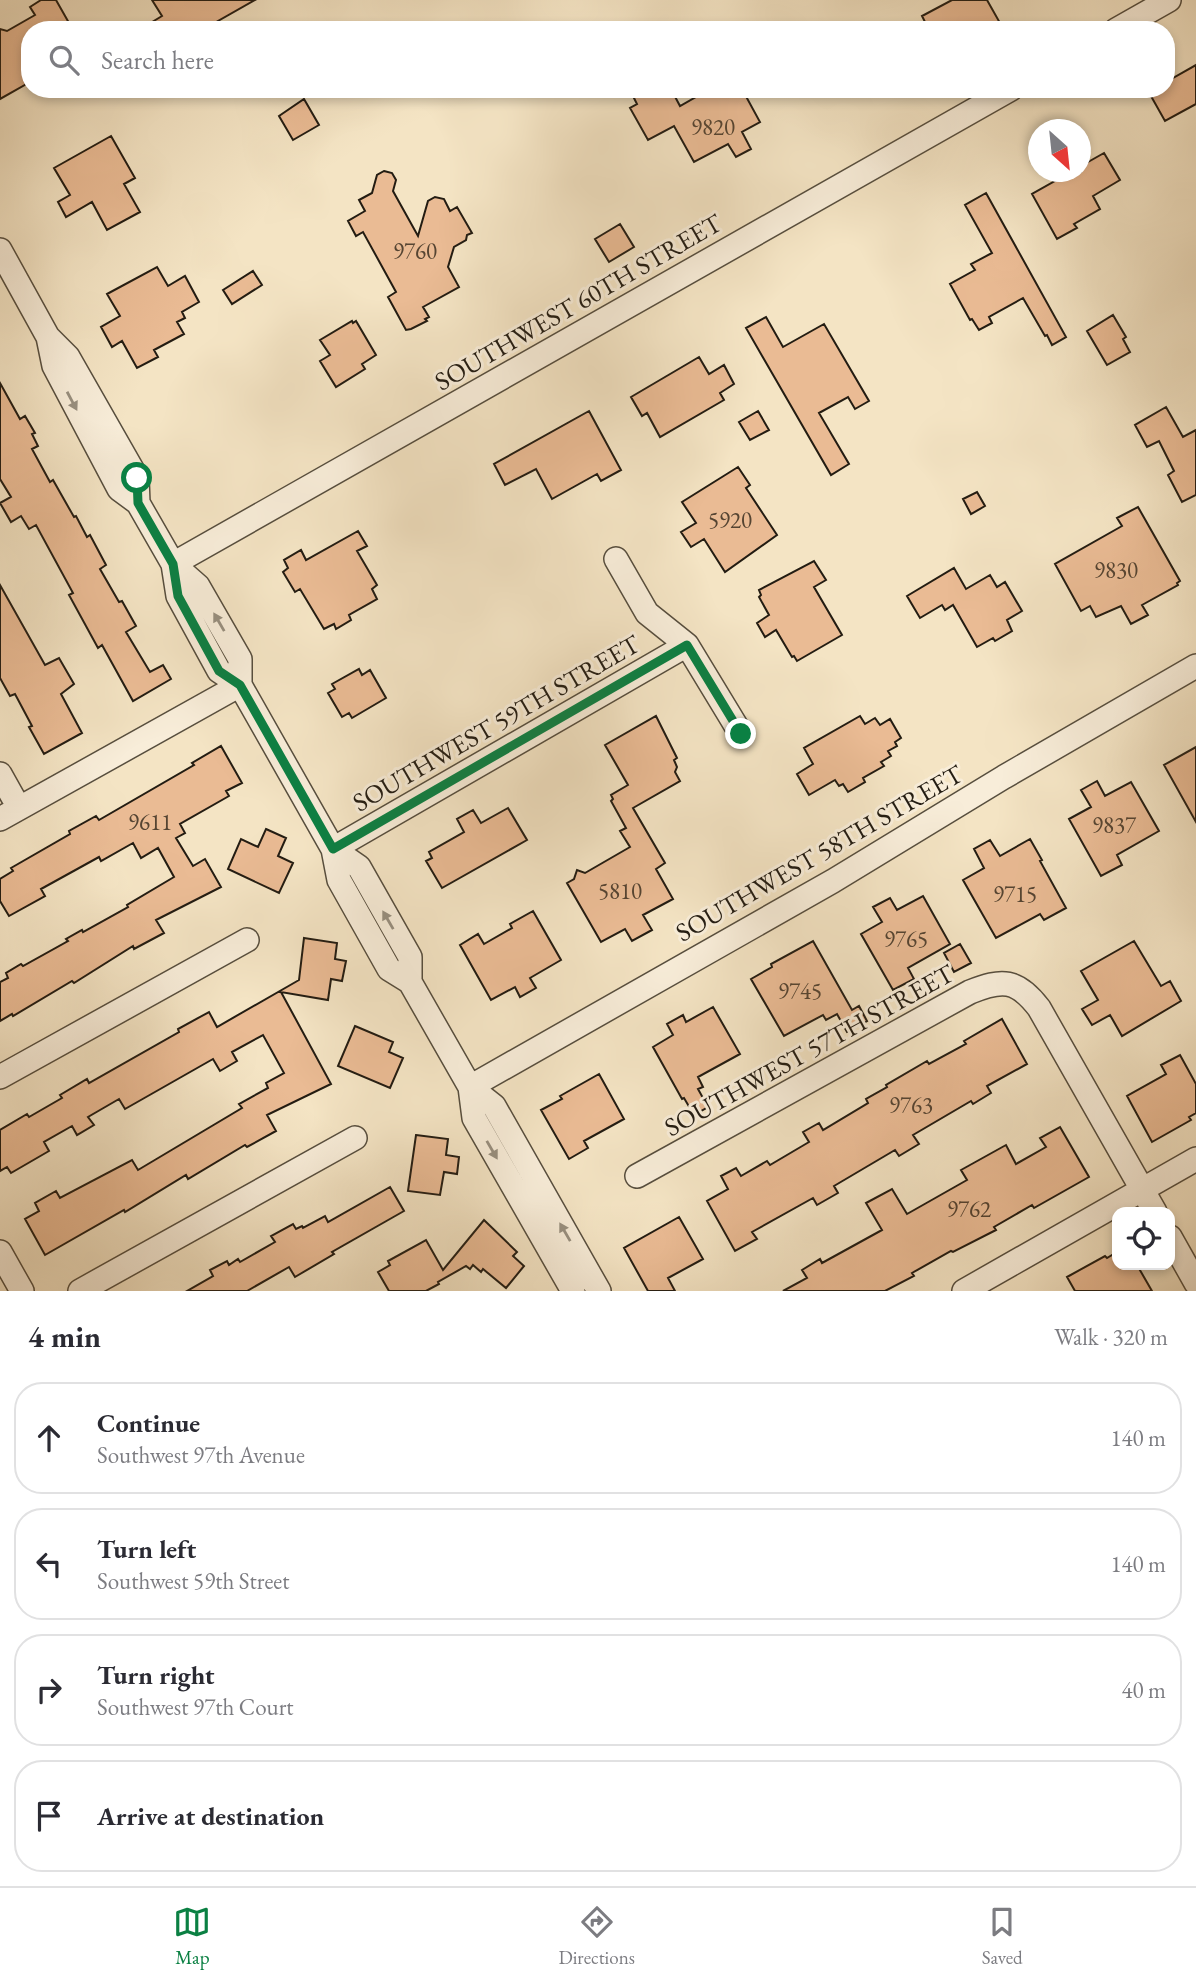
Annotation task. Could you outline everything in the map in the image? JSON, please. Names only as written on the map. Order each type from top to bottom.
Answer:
[{"type":"street","points":[[1132,21],[1169,0]]},
{"type":"street","name":"SOUTHWEST 60TH STREET","points":[[173,564],[995,98]]},
{"type":"street","points":[[0,250],[48,337],[68,357],[137,478],[138,503],[173,564],[198,586],[240,659],[240,685],[333,849],[359,867],[410,957],[410,982],[470,1087],[494,1106],[599,1291]]},
{"type":"street","points":[[616,559],[647,613],[687,645],[741,734]]},
{"type":"street","name":"SOUTHWEST 59TH STREET","points":[[333,849],[687,645]]},
{"type":"street","name":"SOUTHWEST 58TH STREET","points":[[470,1087],[833,881],[1004,777],[1196,666]]},
{"type":"street","points":[[0,774],[10,814],[240,685]]},
{"type":"street","points":[[0,1077],[247,940]]},
{"type":"street","name":"SOUTHWEST 57TH STREET","points":[[637,1176],[970,992],[998,984],[1010,984],[1022,988],[1039,1008],[1142,1189]]},
{"type":"street","points":[[470,1087],[474,1118],[573,1291]]},
{"type":"street","points":[[80,1291],[355,1139]]},
{"type":"street","points":[[964,1291],[1196,1159]]},
{"type":"street","points":[[1142,1189],[1152,1207]]},
{"type":"street","points":[[1175,1246],[1196,1283]]},
{"type":"street","points":[[0,1252],[22,1291]]},
{"type":"building","points":[[41,0],[56,0],[68,21],[24,21],[35,15],[30,7]]},
{"type":"building","points":[[152,0],[255,0],[218,21],[154,21],[162,16]]},
{"type":"building","points":[[952,0],[987,0],[999,21],[924,21],[922,16]]},
{"type":"building","points":[[21,23],[21,87],[0,99],[0,29],[7,31]]},
{"type":"building","points":[[1196,65],[1196,104],[1165,121],[1152,98],[1175,98],[1175,77]]},
{"type":"building","points":[[634,98],[676,98],[680,106],[694,98],[747,98],[760,122],[742,132],[751,149],[736,157],[728,144],[694,162],[674,126],[648,140],[630,108],[637,104]]},
{"type":"building","points":[[304,99],[319,125],[293,140],[279,116]]},
{"type":"building","points":[[111,136],[135,178],[124,184],[140,212],[107,230],[92,202],[66,217],[58,202],[70,195],[54,168]]},
{"type":"building","points":[[1104,153],[1120,180],[1093,196],[1100,209],[1074,224],[1077,228],[1057,239],[1032,194],[1053,182],[1091,182],[1091,160]]},
{"type":"building","points":[[384,171],[392,173],[396,180],[393,191],[418,236],[428,201],[435,197],[444,199],[450,211],[457,207],[472,233],[454,247],[448,267],[459,287],[423,307],[429,317],[425,319],[427,321],[406,330],[388,297],[396,292],[363,232],[356,236],[348,221],[365,211],[359,200],[372,193],[377,175]]},
{"type":"building","points":[[986,193],[1066,337],[1052,345],[1023,298],[989,317],[992,323],[979,330],[972,319],[970,320],[950,284],[975,270],[971,264],[992,253],[965,205]]},
{"type":"building","points":[[620,224],[634,247],[609,262],[595,239]]},
{"type":"building","points":[[157,267],[168,286],[185,276],[199,302],[182,312],[185,318],[177,322],[184,334],[154,350],[158,357],[137,368],[122,341],[112,347],[101,327],[120,316],[107,294]]},
{"type":"building","points":[[253,271],[262,285],[232,304],[223,290]]},
{"type":"building","points":[[1113,315],[1126,337],[1123,339],[1130,352],[1107,365],[1087,331]]},
{"type":"building","points":[[766,317],[783,347],[824,324],[869,401],[855,409],[848,397],[819,413],[849,464],[831,475],[746,328]]},
{"type":"building","points":[[356,321],[376,355],[362,364],[365,369],[336,387],[320,361],[330,355],[320,340]]},
{"type":"building","points":[[699,357],[709,374],[724,365],[734,384],[720,393],[724,400],[660,437],[647,413],[642,416],[631,397]]},
{"type":"building","points":[[0,383],[20,419],[25,416],[35,433],[32,434],[38,446],[32,449],[50,482],[53,480],[87,537],[90,535],[106,565],[100,569],[136,626],[126,632],[150,672],[163,665],[171,679],[133,701],[102,645],[98,648],[69,595],[73,593],[36,525],[29,529],[21,516],[11,522],[0,503],[11,497],[0,479]]},
{"type":"building","points":[[1166,407],[1183,437],[1196,430],[1196,495],[1182,502],[1168,475],[1174,471],[1159,441],[1147,447],[1135,425]]},
{"type":"building","points":[[589,411],[621,470],[601,481],[597,474],[552,499],[536,469],[505,485],[494,464]]},
{"type":"building","points":[[758,411],[769,430],[750,440],[739,422]]},
{"type":"building","points":[[738,467],[750,485],[746,488],[777,535],[725,572],[704,539],[691,547],[681,532],[696,523],[682,502]]},
{"type":"building","points":[[977,492],[985,506],[971,514],[963,499]]},
{"type":"building","points":[[1138,507],[1180,581],[1178,585],[1142,605],[1148,615],[1131,624],[1121,606],[1096,617],[1090,606],[1081,611],[1055,564],[1122,526],[1117,518]]},
{"type":"building","points":[[358,531],[367,546],[357,551],[377,585],[372,589],[377,599],[349,615],[351,620],[336,629],[334,624],[324,629],[300,589],[295,592],[283,572],[288,568],[284,560],[301,550],[306,560]]},
{"type":"building","points":[[814,561],[826,580],[814,587],[842,635],[797,661],[776,630],[765,637],[757,623],[769,615],[759,597],[759,590]]},
{"type":"building","points":[[954,568],[966,589],[990,575],[997,587],[1005,582],[1022,611],[1007,620],[1012,631],[977,647],[953,605],[945,610],[942,605],[920,618],[907,596]]},
{"type":"building","points":[[0,585],[45,665],[59,658],[74,684],[61,694],[82,733],[44,754],[15,694],[10,696],[0,678]]},
{"type":"building","points":[[359,669],[362,675],[370,670],[386,698],[352,718],[349,713],[342,717],[328,693],[335,689],[332,684]]},
{"type":"building","points":[[656,716],[677,758],[674,760],[677,767],[675,772],[680,781],[633,808],[665,863],[656,869],[673,899],[643,915],[652,930],[632,941],[625,929],[601,942],[567,883],[574,879],[577,870],[585,873],[630,847],[620,831],[626,828],[611,801],[611,795],[628,785],[605,745]]},
{"type":"building","points":[[860,716],[865,724],[875,718],[880,725],[890,719],[901,738],[895,742],[897,746],[888,751],[891,756],[881,762],[884,766],[863,778],[865,782],[848,792],[843,784],[839,786],[835,780],[809,795],[797,774],[813,764],[804,748]]},
{"type":"building","points":[[221,746],[242,783],[226,791],[229,796],[180,824],[185,833],[176,838],[193,866],[205,859],[221,887],[156,920],[164,933],[134,949],[133,946],[74,983],[72,981],[0,1021],[0,982],[8,978],[6,973],[128,907],[127,905],[174,877],[158,848],[141,858],[133,843],[101,861],[99,857],[41,889],[45,896],[9,916],[0,901],[0,879],[13,871],[11,868],[70,834],[69,831],[96,816],[99,820],[194,765],[192,763]]},
{"type":"building","points":[[1196,747],[1196,822],[1164,765]]},
{"type":"building","points":[[1097,781],[1105,796],[1131,782],[1159,831],[1117,855],[1122,865],[1101,876],[1069,819],[1091,807],[1081,790]]},
{"type":"building","points":[[508,808],[527,840],[442,888],[426,861],[432,858],[429,852],[464,832],[457,819],[473,810],[481,823]]},
{"type":"building","points":[[266,829],[286,838],[278,856],[293,863],[279,893],[228,869],[241,839],[258,847]]},
{"type":"building","points":[[1030,839],[1066,908],[1044,920],[1040,914],[996,938],[963,880],[984,868],[974,849],[990,840],[1000,856]]},
{"type":"building","points":[[923,896],[950,944],[908,968],[914,979],[893,990],[861,934],[882,922],[873,907],[890,898],[897,910]]},
{"type":"building","points":[[533,911],[561,960],[530,978],[536,988],[520,997],[515,987],[491,1000],[460,945],[478,934],[484,944],[512,928],[510,924]]},
{"type":"building","points":[[304,938],[337,943],[335,959],[346,961],[342,981],[331,979],[328,1000],[281,992],[331,1084],[267,1115],[276,1131],[247,1147],[245,1145],[188,1179],[186,1175],[45,1255],[25,1219],[39,1211],[35,1203],[56,1191],[60,1198],[132,1160],[138,1170],[242,1108],[239,1104],[268,1088],[266,1083],[284,1073],[263,1035],[232,1052],[237,1061],[220,1071],[213,1059],[125,1109],[119,1099],[88,1117],[94,1125],[77,1135],[72,1126],[44,1142],[49,1151],[11,1173],[7,1167],[0,1171],[0,1130],[27,1114],[29,1117],[62,1098],[60,1095],[87,1079],[89,1083],[209,1012],[217,1027],[299,980]]},
{"type":"building","points":[[813,941],[852,1010],[859,1006],[867,1021],[847,1032],[837,1014],[826,1020],[823,1015],[784,1036],[751,979],[772,967],[771,964]]},
{"type":"building","points":[[1134,941],[1161,986],[1170,981],[1181,1001],[1122,1036],[1110,1015],[1092,1025],[1082,1009],[1098,1000],[1081,971]]},
{"type":"building","points":[[960,944],[971,963],[954,972],[944,953]]},
{"type":"building","points":[[713,1007],[740,1054],[698,1077],[703,1087],[698,1089],[708,1107],[694,1115],[653,1047],[673,1035],[667,1024],[683,1015],[686,1022]]},
{"type":"building","points":[[1002,1019],[1027,1064],[987,1086],[991,1093],[973,1104],[971,1101],[913,1135],[919,1144],[899,1156],[895,1150],[834,1186],[838,1193],[817,1205],[813,1198],[752,1232],[757,1239],[735,1251],[707,1201],[728,1189],[721,1176],[736,1168],[741,1176],[767,1161],[770,1165],[809,1142],[803,1132],[819,1123],[823,1130],[868,1103],[866,1099],[887,1087],[886,1085],[927,1061],[929,1064],[966,1044],[964,1041]]},
{"type":"building","points":[[355,1026],[393,1042],[389,1052],[403,1058],[390,1088],[338,1066]]},
{"type":"building","points":[[1180,1055],[1196,1084],[1196,1113],[1189,1117],[1191,1120],[1152,1142],[1127,1096],[1166,1074],[1161,1065]]},
{"type":"building","points":[[599,1074],[624,1119],[584,1141],[588,1148],[569,1159],[541,1110]]},
{"type":"building","points":[[1060,1127],[1089,1177],[1034,1208],[1032,1205],[994,1227],[996,1230],[951,1251],[912,1273],[914,1276],[885,1291],[783,1291],[807,1278],[802,1270],[820,1259],[822,1263],[882,1230],[866,1203],[892,1189],[907,1214],[967,1180],[961,1170],[1006,1145],[1016,1164],[1046,1147],[1040,1138]]},
{"type":"building","points":[[416,1135],[448,1139],[446,1155],[459,1157],[457,1174],[444,1172],[440,1195],[408,1191]]},
{"type":"building","points":[[390,1187],[404,1211],[332,1252],[334,1254],[295,1277],[289,1267],[247,1291],[187,1291],[213,1276],[210,1270],[227,1261],[229,1265],[238,1259],[240,1262],[275,1242],[271,1236],[293,1224],[296,1229],[302,1226],[303,1228],[325,1216],[328,1222]]},
{"type":"building","points":[[679,1217],[703,1259],[668,1278],[675,1291],[648,1291],[624,1248]]},
{"type":"building","points":[[484,1220],[517,1252],[513,1256],[524,1266],[506,1288],[483,1269],[481,1272],[473,1265],[470,1269],[466,1266],[426,1291],[389,1291],[378,1272],[390,1265],[388,1261],[426,1240],[443,1270]]},
{"type":"building","points":[[1112,1255],[1112,1270],[1140,1270],[1152,1291],[1075,1291],[1067,1277],[1105,1256],[1107,1258]]},
{"type":"route","points":[[137,478],[138,503],[173,564],[178,596],[219,671],[240,685],[333,849],[687,645],[741,734]]}]
